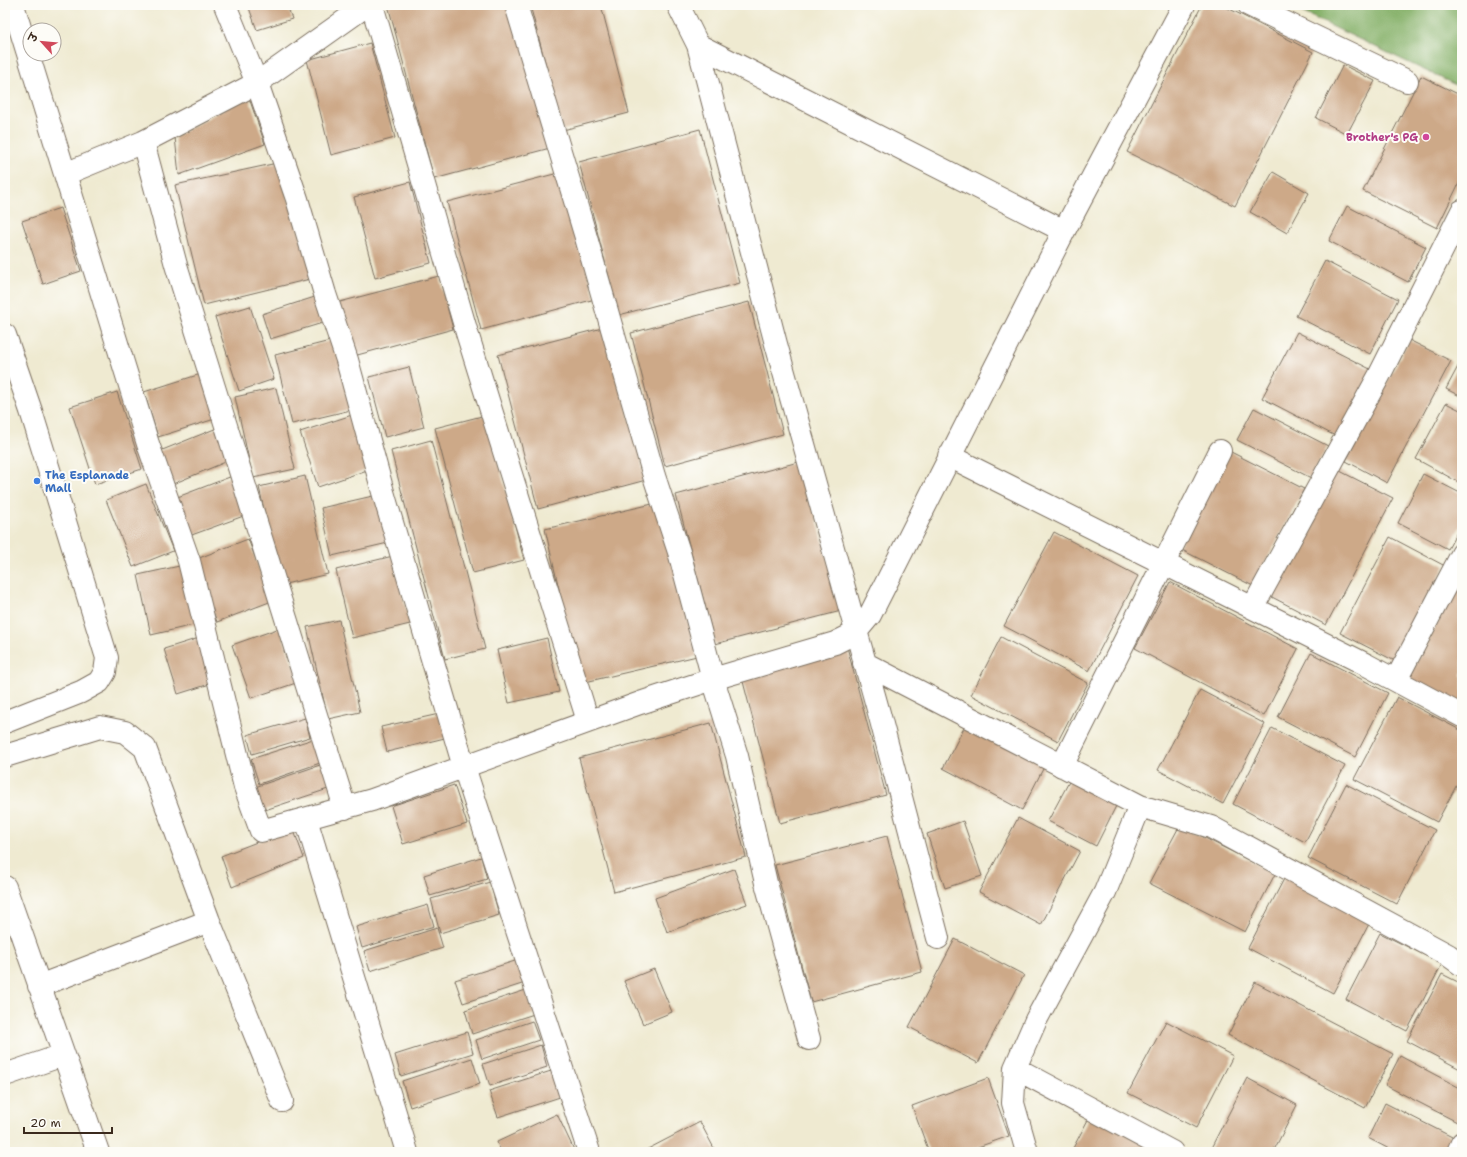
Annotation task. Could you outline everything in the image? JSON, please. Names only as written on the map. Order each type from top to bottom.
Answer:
[{"type":"street","points":[[13,5],[148,444],[189,562],[245,788],[261,831],[372,800],[588,721],[713,678],[835,643],[855,633],[870,615],[1064,231],[1184,5]]},
{"type":"street","points":[[226,5],[257,83],[297,199],[325,294],[347,360],[383,492],[464,767],[589,1152]]},
{"type":"street","points":[[65,174],[143,142],[257,83],[367,5]]},
{"type":"street","points":[[372,5],[467,333],[588,721]]},
{"type":"street","points":[[516,5],[586,234],[654,476],[679,552],[713,678],[737,756],[766,883],[809,1040]]},
{"type":"street","points":[[678,5],[698,45],[776,344],[938,938]]},
{"type":"street","points":[[1250,5],[1407,81]]},
{"type":"street","points":[[698,45],[1064,231]]},
{"type":"street","points":[[143,142],[176,265],[345,808]]},
{"type":"street","points":[[1253,607],[1379,376],[1462,211]]},
{"type":"street","points":[[5,335],[30,410],[107,658],[105,672],[99,682],[81,692],[5,722]]},
{"type":"street","points":[[1062,766],[1220,451]]},
{"type":"street","points":[[949,456],[1253,607],[1396,680],[1462,716]]},
{"type":"street","points":[[1396,680],[1462,554]]},
{"type":"street","points":[[864,663],[1140,806],[1211,827],[1448,955],[1462,965]]},
{"type":"street","points":[[5,756],[100,726],[125,732],[145,748],[209,921],[282,1101]]},
{"type":"street","points":[[1027,1152],[1013,1103],[1015,1068],[1036,1020],[1105,892],[1140,806]]},
{"type":"street","points":[[306,819],[407,1152]]},
{"type":"street","points":[[5,887],[98,1152]]},
{"type":"street","points":[[39,986],[209,921]]},
{"type":"street","points":[[5,1075],[63,1055]]},
{"type":"street","points":[[1015,1068],[1172,1152]]},
{"type":"street","points":[[1458,1152],[1462,1143]]},
{"type":"green space","points":[[1287,5],[1462,5],[1462,88]]},
{"type":"building","points":[[248,5],[287,5],[292,19],[257,30]]},
{"type":"building","points":[[388,5],[513,5],[550,148],[434,179]]},
{"type":"building","points":[[530,5],[601,5],[629,113],[563,130]]},
{"type":"building","points":[[1202,5],[1222,5],[1313,52],[1235,206],[1127,152]]},
{"type":"building","points":[[370,43],[395,138],[331,155],[307,60]]},
{"type":"building","points":[[1343,65],[1375,81],[1347,134],[1316,118]]},
{"type":"building","name":"Brother's PG","points":[[1421,76],[1462,96],[1462,177],[1437,228],[1363,191]]},
{"type":"building","points":[[248,95],[265,144],[179,175],[175,137]]},
{"type":"building","points":[[700,129],[740,283],[619,315],[579,162]]},
{"type":"building","points":[[277,163],[314,278],[204,305],[175,185]]},
{"type":"building","points":[[562,172],[595,299],[481,330],[447,202]]},
{"type":"building","points":[[1273,172],[1309,193],[1287,233],[1250,212]]},
{"type":"building","points":[[410,182],[431,263],[375,278],[354,197]]},
{"type":"building","points":[[1347,206],[1426,247],[1408,282],[1329,241]]},
{"type":"building","points":[[60,208],[81,271],[43,284],[22,221]]},
{"type":"building","points":[[1325,261],[1398,299],[1370,354],[1296,316]]},
{"type":"building","points":[[439,276],[453,329],[350,357],[336,303]]},
{"type":"building","points":[[321,295],[329,321],[270,339],[262,314]]},
{"type":"building","points":[[749,302],[783,434],[665,466],[631,333]]},
{"type":"building","points":[[250,306],[274,379],[239,391],[215,317]]},
{"type":"building","points":[[606,327],[646,480],[538,509],[498,355]]},
{"type":"building","points":[[1297,332],[1376,372],[1341,439],[1262,398]]},
{"type":"building","points":[[338,339],[355,409],[292,424],[275,355]]},
{"type":"building","points":[[1409,340],[1451,361],[1387,483],[1346,461]]},
{"type":"building","points":[[1462,359],[1462,397],[1446,389]]},
{"type":"building","points":[[409,367],[424,427],[385,437],[369,377]]},
{"type":"building","points":[[207,372],[221,417],[158,437],[144,392]]},
{"type":"building","points":[[276,388],[295,469],[253,478],[235,397]]},
{"type":"building","points":[[117,392],[142,469],[95,484],[70,407]]},
{"type":"building","points":[[1446,403],[1462,411],[1462,484],[1416,459]]},
{"type":"building","points":[[1254,408],[1328,446],[1311,478],[1237,440]]},
{"type":"building","points":[[355,414],[373,468],[318,487],[300,432]]},
{"type":"building","points":[[486,415],[524,560],[473,573],[435,428]]},
{"type":"building","points":[[222,426],[235,458],[168,486],[155,453]]},
{"type":"building","points":[[431,440],[485,649],[445,659],[391,451]]},
{"type":"building","points":[[1229,451],[1304,489],[1253,586],[1178,548]]},
{"type":"building","points":[[802,461],[841,611],[715,644],[676,495]]},
{"type":"building","points":[[1336,469],[1393,498],[1326,625],[1270,596]]},
{"type":"building","points":[[1423,474],[1462,494],[1462,523],[1448,549],[1398,523]]},
{"type":"building","points":[[235,475],[249,514],[189,536],[175,498]]},
{"type":"building","points":[[305,476],[328,574],[281,585],[259,487]]},
{"type":"building","points":[[146,484],[173,551],[133,567],[106,500]]},
{"type":"building","points":[[377,495],[388,543],[332,556],[321,508]]},
{"type":"building","points":[[661,502],[697,656],[581,683],[545,529]]},
{"type":"building","points":[[1054,532],[1138,576],[1089,671],[1004,626]]},
{"type":"building","points":[[1390,537],[1445,566],[1395,661],[1340,633]]},
{"type":"building","points":[[248,539],[272,601],[217,622],[194,560]]},
{"type":"building","points":[[393,556],[410,624],[352,638],[336,570]]},
{"type":"building","points":[[184,565],[198,624],[151,635],[138,575]]},
{"type":"building","points":[[1462,575],[1462,709],[1407,680]]},
{"type":"building","points":[[1170,582],[1298,649],[1264,716],[1135,648]]},
{"type":"building","points":[[339,620],[360,712],[328,719],[307,627]]},
{"type":"building","points":[[280,628],[299,682],[251,698],[232,645]]},
{"type":"building","points":[[1001,637],[1088,683],[1058,741],[971,695]]},
{"type":"building","points":[[199,638],[213,683],[178,694],[164,649]]},
{"type":"building","points":[[547,638],[559,692],[509,703],[497,650]]},
{"type":"building","points":[[847,647],[886,795],[780,823],[741,674]]},
{"type":"building","points":[[1311,653],[1388,693],[1355,757],[1278,717]]},
{"type":"building","points":[[1200,690],[1265,724],[1223,804],[1158,770]]},
{"type":"building","points":[[1397,697],[1462,731],[1462,775],[1437,822],[1354,779]]},
{"type":"building","points":[[448,712],[453,736],[387,752],[381,727]]},
{"type":"building","points":[[305,718],[310,737],[252,754],[247,735]]},
{"type":"building","points":[[711,723],[746,857],[614,892],[579,758]]},
{"type":"building","points":[[966,724],[1045,765],[1022,810],[943,768]]},
{"type":"building","points":[[1272,728],[1345,766],[1305,842],[1233,804]]},
{"type":"building","points":[[313,739],[320,763],[259,784],[251,759]]},
{"type":"building","points":[[323,764],[331,788],[262,811],[255,787]]},
{"type":"building","points":[[1070,780],[1117,804],[1096,846],[1048,821]]},
{"type":"building","points":[[1346,784],[1435,830],[1397,904],[1308,858]]},
{"type":"building","points":[[454,785],[467,824],[403,844],[391,806]]},
{"type":"building","points":[[1018,818],[1080,851],[1041,925],[979,892]]},
{"type":"building","points":[[963,821],[982,876],[945,888],[927,834]]},
{"type":"building","points":[[1180,825],[1275,874],[1245,932],[1149,883]]},
{"type":"building","points":[[293,828],[304,858],[232,887],[221,856]]},
{"type":"building","points":[[887,836],[922,972],[811,1002],[775,865]]},
{"type":"building","points":[[481,857],[487,879],[430,896],[424,875]]},
{"type":"building","points":[[734,869],[747,904],[667,932],[655,898]]},
{"type":"building","points":[[1285,877],[1370,922],[1333,993],[1248,948]]},
{"type":"building","points":[[490,882],[499,915],[440,933],[431,899]]},
{"type":"building","points":[[428,905],[434,926],[362,948],[356,927]]},
{"type":"building","points":[[437,928],[443,948],[370,971],[364,951]]},
{"type":"building","points":[[1380,933],[1442,964],[1407,1031],[1346,999]]},
{"type":"building","points":[[955,939],[1024,975],[978,1063],[909,1027]]},
{"type":"building","points":[[518,960],[525,983],[463,1003],[455,980]]},
{"type":"building","points":[[654,969],[672,1012],[643,1024],[624,981]]},
{"type":"building","points":[[1442,974],[1462,984],[1462,1070],[1407,1041]]},
{"type":"building","points":[[1255,982],[1393,1054],[1365,1108],[1228,1035]]},
{"type":"building","points":[[526,990],[534,1014],[472,1034],[465,1010]]},
{"type":"building","points":[[532,1021],[539,1040],[482,1059],[476,1040]]},
{"type":"building","points":[[1166,1021],[1233,1056],[1196,1128],[1128,1093]]},
{"type":"building","points":[[467,1032],[473,1053],[401,1076],[395,1055]]},
{"type":"building","points":[[541,1045],[547,1067],[490,1086],[483,1064]]},
{"type":"building","points":[[1400,1056],[1462,1089],[1462,1112],[1457,1122],[1385,1085]]},
{"type":"building","points":[[472,1058],[480,1084],[410,1107],[402,1081]]},
{"type":"building","points":[[551,1071],[560,1097],[498,1117],[489,1091]]},
{"type":"building","points":[[988,1078],[1009,1136],[964,1152],[929,1152],[912,1106]]},
{"type":"building","points":[[1247,1078],[1297,1105],[1273,1152],[1214,1152],[1210,1150]]},
{"type":"building","points":[[1385,1103],[1454,1138],[1447,1152],[1395,1152],[1368,1138]]},
{"type":"building","points":[[557,1114],[575,1152],[501,1152],[497,1142]]},
{"type":"building","points":[[1091,1114],[1164,1152],[1071,1152]]},
{"type":"building","points":[[700,1122],[716,1152],[642,1152]]},
{"type":"place","name":"Brother's PG","points":[[1426,137]]},
{"type":"place","name":"The Esplanade Mall","points":[[37,481]]}]
